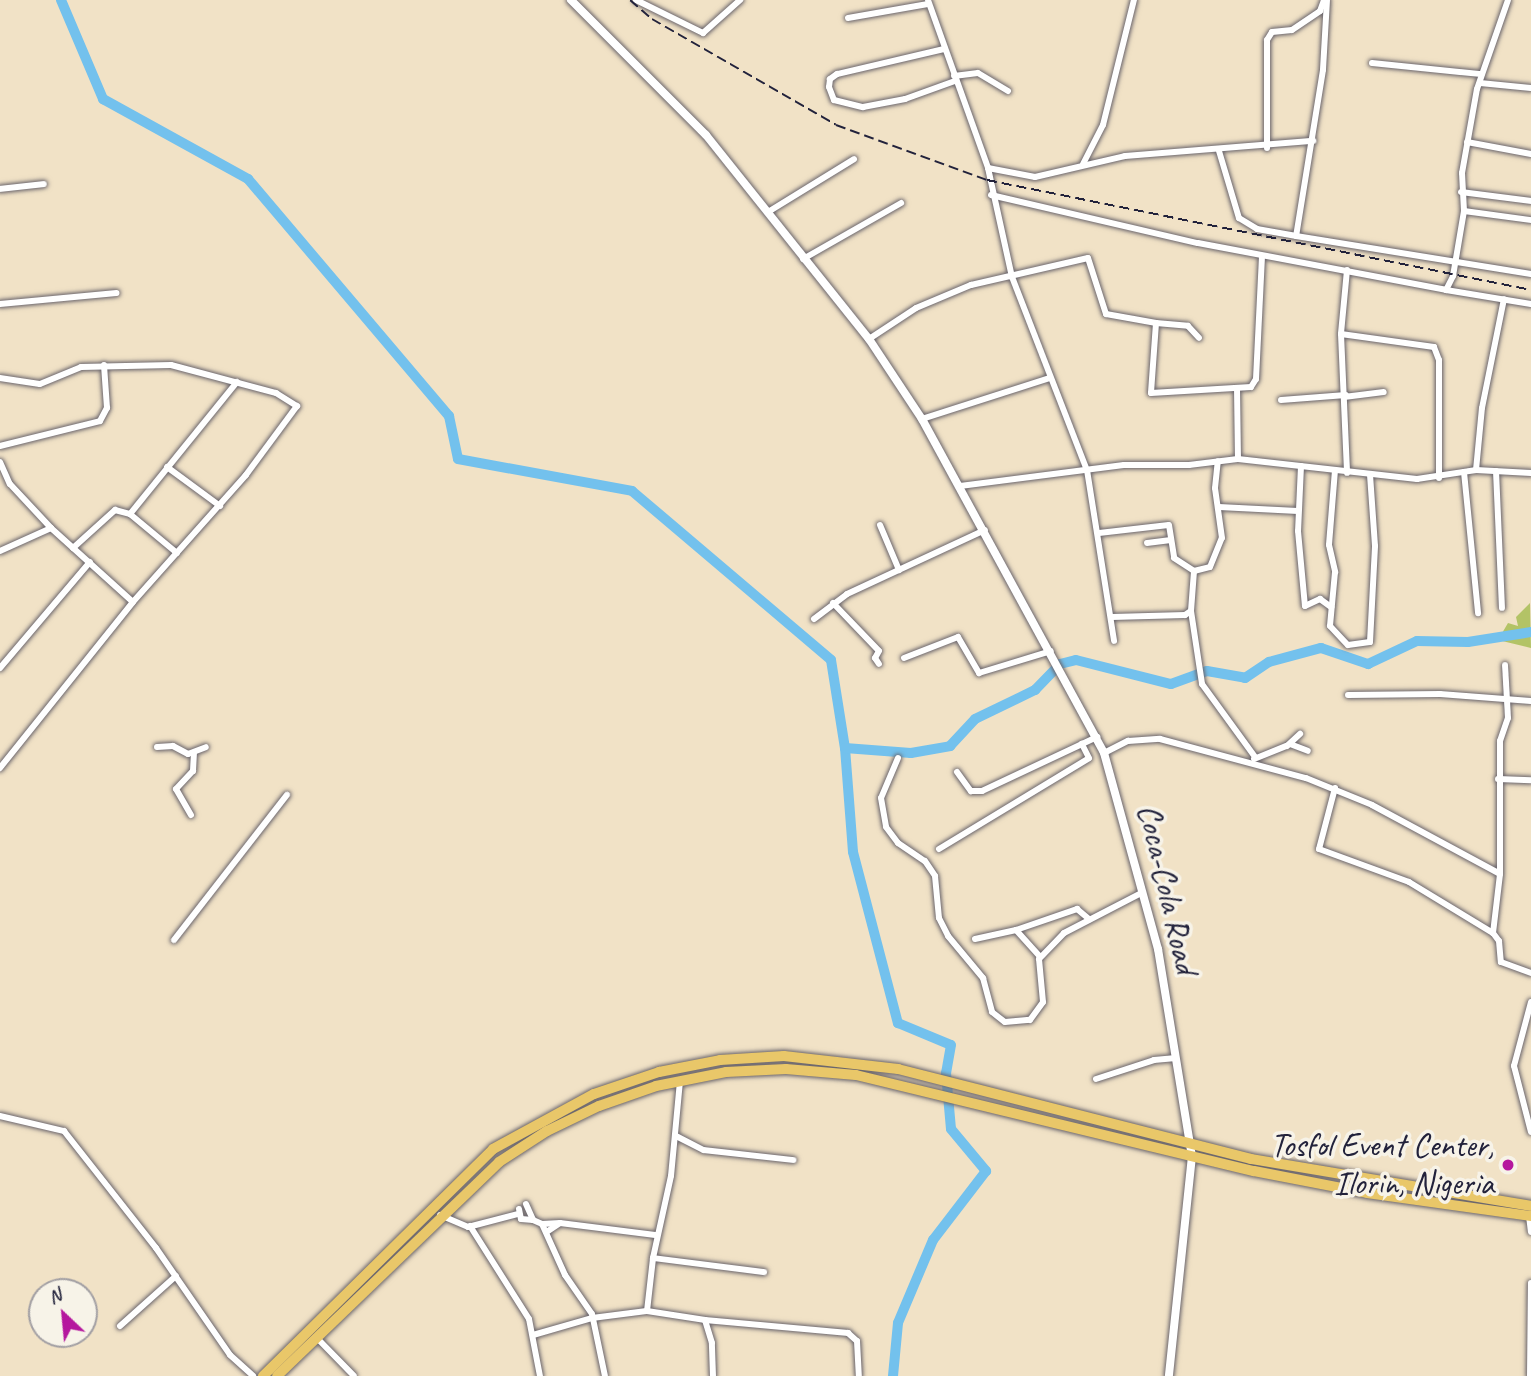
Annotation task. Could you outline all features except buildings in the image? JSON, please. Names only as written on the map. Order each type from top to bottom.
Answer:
[{"type":"main road","points":[[263,1376],[475,1164],[538,1121],[594,1094],[689,1065],[747,1058],[823,1058],[932,1079],[1320,1173],[1530,1213]]},
{"type":"main road","points":[[277,1376],[440,1215],[499,1162],[547,1131],[599,1106],[680,1081],[749,1070],[820,1071],[937,1094],[1192,1156],[1343,1189],[1530,1213]]},
{"type":"street","name":"Coca-Cola Road","points":[[571,0],[706,135],[869,339],[922,419],[1062,670],[1104,753],[1143,892],[1192,1156],[1169,1376]]},
{"type":"street","points":[[636,0],[703,33],[740,0]]},
{"type":"street","points":[[1083,164],[1093,148],[1134,0]]},
{"type":"street","points":[[1296,236],[1327,32],[1326,0]]},
{"type":"street","points":[[1267,148],[1267,40],[1272,32],[1292,30],[1320,11],[1326,0]]},
{"type":"street","points":[[1446,290],[1455,263],[1464,211],[1461,192],[1467,142],[1481,74],[1508,0]]},
{"type":"street","points":[[848,18],[928,2],[988,168],[991,195],[1012,277],[1087,470],[1114,641]]},
{"type":"street","points":[[944,49],[837,74],[830,79],[829,87],[834,100],[863,107],[905,99],[978,73],[1008,91]]},
{"type":"street","points":[[1372,63],[1481,74]]},
{"type":"street","points":[[1480,83],[1531,88]]},
{"type":"street","points":[[988,168],[1035,177],[1100,159],[1267,148],[1312,141]]},
{"type":"street","points":[[1467,142],[1531,154]]},
{"type":"street","points":[[1093,148],[1100,159]]},
{"type":"street","points":[[1219,151],[1239,218],[1258,229],[1531,274]]},
{"type":"street","points":[[768,212],[854,159]]},
{"type":"street","points":[[0,190],[44,184]]},
{"type":"street","points":[[1461,192],[1531,201]]},
{"type":"street","points":[[991,195],[1262,256],[1531,304]]},
{"type":"street","points":[[803,259],[901,203]]},
{"type":"street","points":[[1464,211],[1531,220]]},
{"type":"street","points":[[1156,323],[1151,393],[1251,387],[1256,379],[1262,256]]},
{"type":"street","points":[[869,339],[936,299],[1088,258],[1106,314],[1188,326],[1199,338]]},
{"type":"street","points":[[1347,270],[1341,334],[1347,472]]},
{"type":"street","points":[[0,304],[116,293]]},
{"type":"street","points":[[1476,470],[1482,408],[1504,299]]},
{"type":"street","points":[[1341,334],[1434,347],[1439,360],[1440,478]]},
{"type":"street","points":[[0,446],[100,421],[107,408],[104,365]]},
{"type":"street","points":[[0,378],[40,384],[81,367],[171,365],[276,393],[297,406],[220,506],[133,602],[0,768]]},
{"type":"street","points":[[922,419],[1050,377]]},
{"type":"street","points":[[130,514],[237,382]]},
{"type":"street","points":[[1237,388],[1238,459]]},
{"type":"street","points":[[1281,400],[1384,392]]},
{"type":"street","points":[[960,486],[1087,470],[1238,459],[1370,475],[1440,478],[1476,470],[1531,472]]},
{"type":"street","points":[[1099,533],[1165,524],[1171,527],[1171,540],[1177,561],[1194,571],[1210,567],[1220,550],[1219,507],[1215,488],[1218,461]]},
{"type":"street","points":[[0,462],[10,484],[51,528],[133,602]]},
{"type":"street","points":[[1301,466],[1298,511],[1305,606],[1320,599],[1331,607]]},
{"type":"street","points":[[167,467],[220,506]]},
{"type":"street","points":[[1335,470],[1329,545],[1334,566],[1331,607],[1333,631],[1348,645],[1370,642],[1375,546],[1370,475]]},
{"type":"street","points":[[1496,471],[1502,608]]},
{"type":"street","points":[[1464,472],[1478,613]]},
{"type":"street","points":[[0,487],[10,484]]},
{"type":"street","points":[[1219,507],[1298,511]]},
{"type":"street","points":[[74,548],[115,510],[130,514],[177,553]]},
{"type":"street","points":[[880,525],[899,570]]},
{"type":"street","points":[[0,551],[51,528]]},
{"type":"street","points":[[814,619],[833,603],[985,530]]},
{"type":"street","points":[[1147,543],[1171,540]]},
{"type":"street","points":[[0,668],[90,562]]},
{"type":"street","points":[[1194,571],[1191,611],[1202,684],[1254,761]]},
{"type":"street","points":[[833,603],[879,651],[875,658],[879,664]]},
{"type":"street","points":[[1112,617],[1185,615],[1191,611]]},
{"type":"street","points":[[904,658],[958,637],[979,673],[1053,655]]},
{"type":"street","points":[[1506,666],[1507,699],[1498,779],[1500,874],[1493,933],[1501,962],[1531,973]]},
{"type":"street","points":[[1348,695],[1440,694],[1531,701]]},
{"type":"street","points":[[1254,761],[1290,744],[1300,734]]},
{"type":"street","points":[[957,772],[971,791],[982,791],[1097,737]]},
{"type":"street","points":[[1104,753],[1128,741],[1160,739],[1254,761],[1335,788],[1500,874]]},
{"type":"street","points":[[939,849],[1089,758],[1082,744]]},
{"type":"street","points":[[1290,744],[1308,751]]},
{"type":"street","points":[[157,747],[194,753],[206,747]]},
{"type":"street","points":[[191,815],[176,789],[192,771],[194,753]]},
{"type":"street","points":[[898,758],[881,798],[886,827],[898,843],[925,861],[935,876],[939,918],[948,936],[984,978],[992,1012],[1004,1021],[1030,1020],[1043,1002],[1040,957],[1016,930]]},
{"type":"street","points":[[1498,779],[1531,780]]},
{"type":"street","points":[[1335,788],[1320,849],[1384,870],[1493,933]]},
{"type":"street","points":[[174,940],[287,795]]},
{"type":"street","points":[[1040,957],[1064,933],[1143,892]]},
{"type":"street","points":[[975,939],[1016,930],[1077,909],[1089,919]]},
{"type":"street","points":[[1531,1002],[1514,1074],[1531,1132]]},
{"type":"street","points":[[1096,1079],[1175,1058]]},
{"type":"street","points":[[648,1311],[656,1235],[676,1136],[680,1081]]},
{"type":"street","points":[[0,1116],[64,1131],[176,1276],[230,1355],[253,1376]]},
{"type":"street","points":[[676,1136],[704,1150],[793,1160]]},
{"type":"street","points":[[526,1205],[533,1220]]},
{"type":"street","points":[[440,1215],[470,1226],[518,1212],[547,1227],[565,1275],[592,1318],[605,1376]]},
{"type":"street","points":[[1530,1213],[1531,1232]]},
{"type":"street","points":[[547,1227],[560,1223],[656,1235]]},
{"type":"street","points":[[470,1226],[529,1320],[540,1376]]},
{"type":"street","points":[[653,1258],[764,1272]]},
{"type":"street","points":[[120,1326],[176,1276]]},
{"type":"street","points":[[1530,1376],[1531,1283]]},
{"type":"street","points":[[533,1335],[592,1318],[648,1311],[705,1320],[848,1333],[857,1341],[859,1376]]},
{"type":"street","points":[[705,1320],[712,1343],[713,1376]]},
{"type":"street","points":[[316,1337],[354,1376]]},
{"type":"green space","points":[[1530,603],[1531,648],[1498,640],[1508,623],[1518,626],[1516,617]]},
{"type":"waterway","points":[[61,0],[103,99],[248,179],[449,416],[458,459],[632,491],[831,660],[845,748],[853,852],[898,1023],[951,1045],[946,1073],[951,1129],[986,1171],[933,1240],[898,1323],[893,1376]]},
{"type":"waterway","points":[[845,748],[911,753],[950,746],[975,719],[1035,690],[1060,664],[1076,660],[1171,684],[1207,671],[1245,678],[1269,662],[1321,648],[1368,664],[1417,641],[1468,642],[1531,632]]},
{"type":"railway","points":[[630,0],[652,19],[836,125],[987,180],[1531,290]]},
{"type":"place","name":"Tosfol Event Center, Ilorin, Nigeria","points":[[1508,1165]]}]
